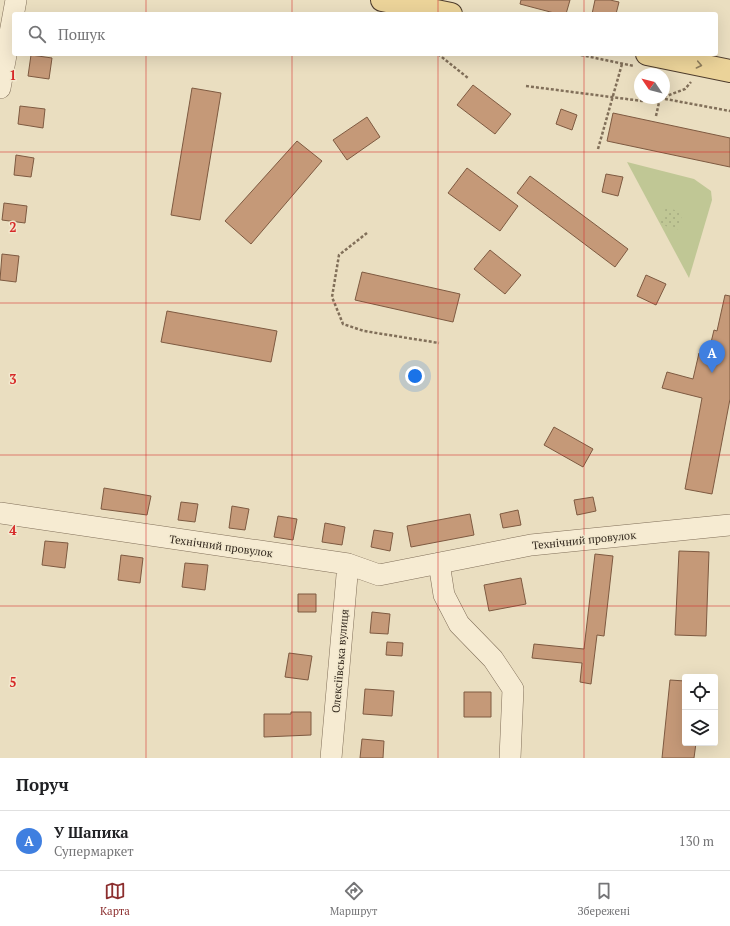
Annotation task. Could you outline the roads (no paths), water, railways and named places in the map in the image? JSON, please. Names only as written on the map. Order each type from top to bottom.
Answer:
[{"type":"main road","points":[[382,0],[441,12]]},
{"type":"main road","points":[[657,56],[730,71]]},
{"type":"street","points":[[14,12],[16,0]]},
{"type":"street","points":[[0,88],[12,22]]},
{"type":"street","name":"Технічний провулок","points":[[0,513],[348,564],[378,575],[531,545],[730,525]]},
{"type":"street","points":[[439,563],[444,595],[459,624],[493,659],[513,689],[510,758]]},
{"type":"street","name":"Олексіївська вулиця","points":[[331,758],[348,564]]},
{"type":"place","name":"У Шапика","points":[[712,373]]}]
